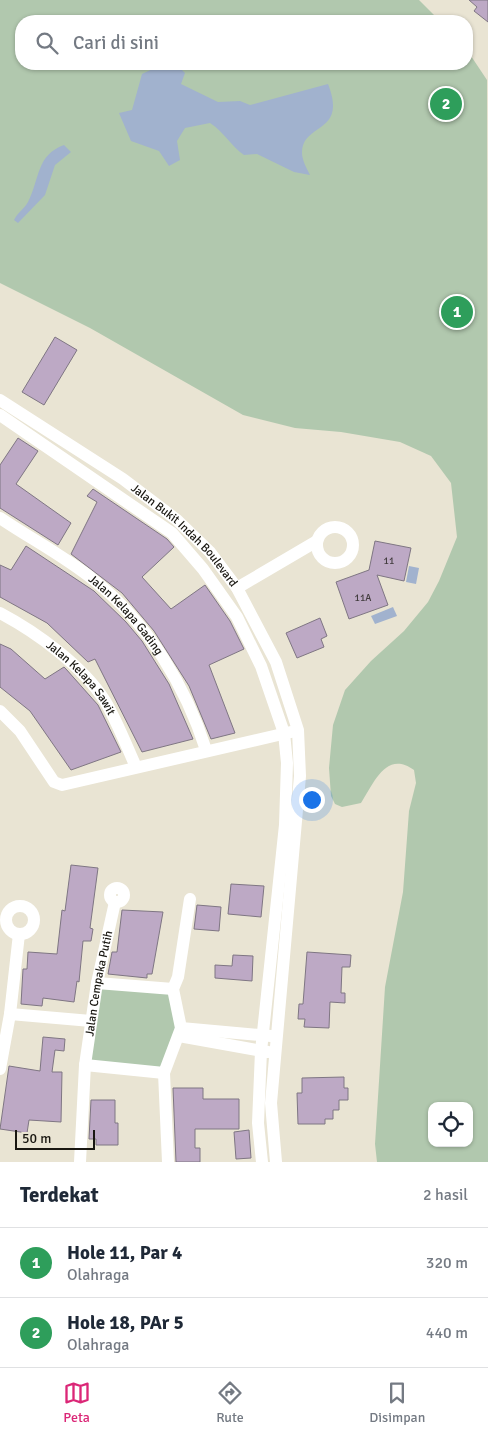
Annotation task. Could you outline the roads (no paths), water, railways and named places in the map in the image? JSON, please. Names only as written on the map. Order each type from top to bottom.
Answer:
[{"type":"street","name":"Jalan Bukit Indah Boulevard","points":[[0,400],[122,479],[178,520],[210,552],[236,588],[276,662],[298,730],[300,776],[270,1036]]},
{"type":"street","points":[[0,415],[172,533],[203,569],[246,634],[261,666],[284,733],[287,763],[270,1036],[275,1053],[271,1103],[276,1162]]},
{"type":"street","name":"Jalan Kelapa Gading","points":[[0,518],[96,581],[139,625],[178,682],[196,718],[206,750]]},
{"type":"street","points":[[236,588],[317,540]]},
{"type":"street","name":"Jalan Kelapa Sawit","points":[[0,613],[29,628],[62,655],[90,683],[105,701],[136,767]]},
{"type":"street","points":[[0,701],[26,726],[58,774],[76,782]]},
{"type":"street","points":[[0,711],[20,731],[54,782],[62,785],[298,730]]},
{"type":"street","points":[[168,1162],[164,1073],[180,1032],[173,989],[178,977],[190,899]]},
{"type":"street","name":"Jalan Cempaka Putih","points":[[80,1162],[85,1065],[97,983],[115,902]]},
{"type":"street","points":[[0,1069],[10,1014],[19,934]]},
{"type":"street","points":[[97,983],[173,989]]},
{"type":"street","points":[[10,1014],[91,1021]]},
{"type":"street","points":[[180,1032],[270,1036]]},
{"type":"street","points":[[180,1032],[275,1053]]},
{"type":"street","points":[[262,1162],[258,1123],[261,1051],[270,1036]]},
{"type":"street","points":[[85,1065],[164,1073]]},
{"type":"water","points":[[150,70],[182,70],[185,73],[181,84],[218,102],[240,101],[250,105],[328,84],[333,100],[329,120],[309,136],[304,143],[302,153],[310,175],[294,172],[257,154],[244,155],[210,123],[185,128],[177,141],[180,160],[169,166],[159,151],[131,141],[119,113],[132,110],[142,74]]},
{"type":"water","points":[[64,145],[71,152],[55,165],[45,195],[18,223],[14,220],[28,202],[43,161],[55,149]]},
{"type":"water","points":[[409,566],[419,568],[416,584],[406,582]]},
{"type":"water","points":[[393,607],[397,616],[375,624],[371,616]]},
{"type":"place","name":"Hole 18, PAr 5","points":[[446,104]]},
{"type":"place","name":"Hole 11, Par 4","points":[[457,312]]}]
